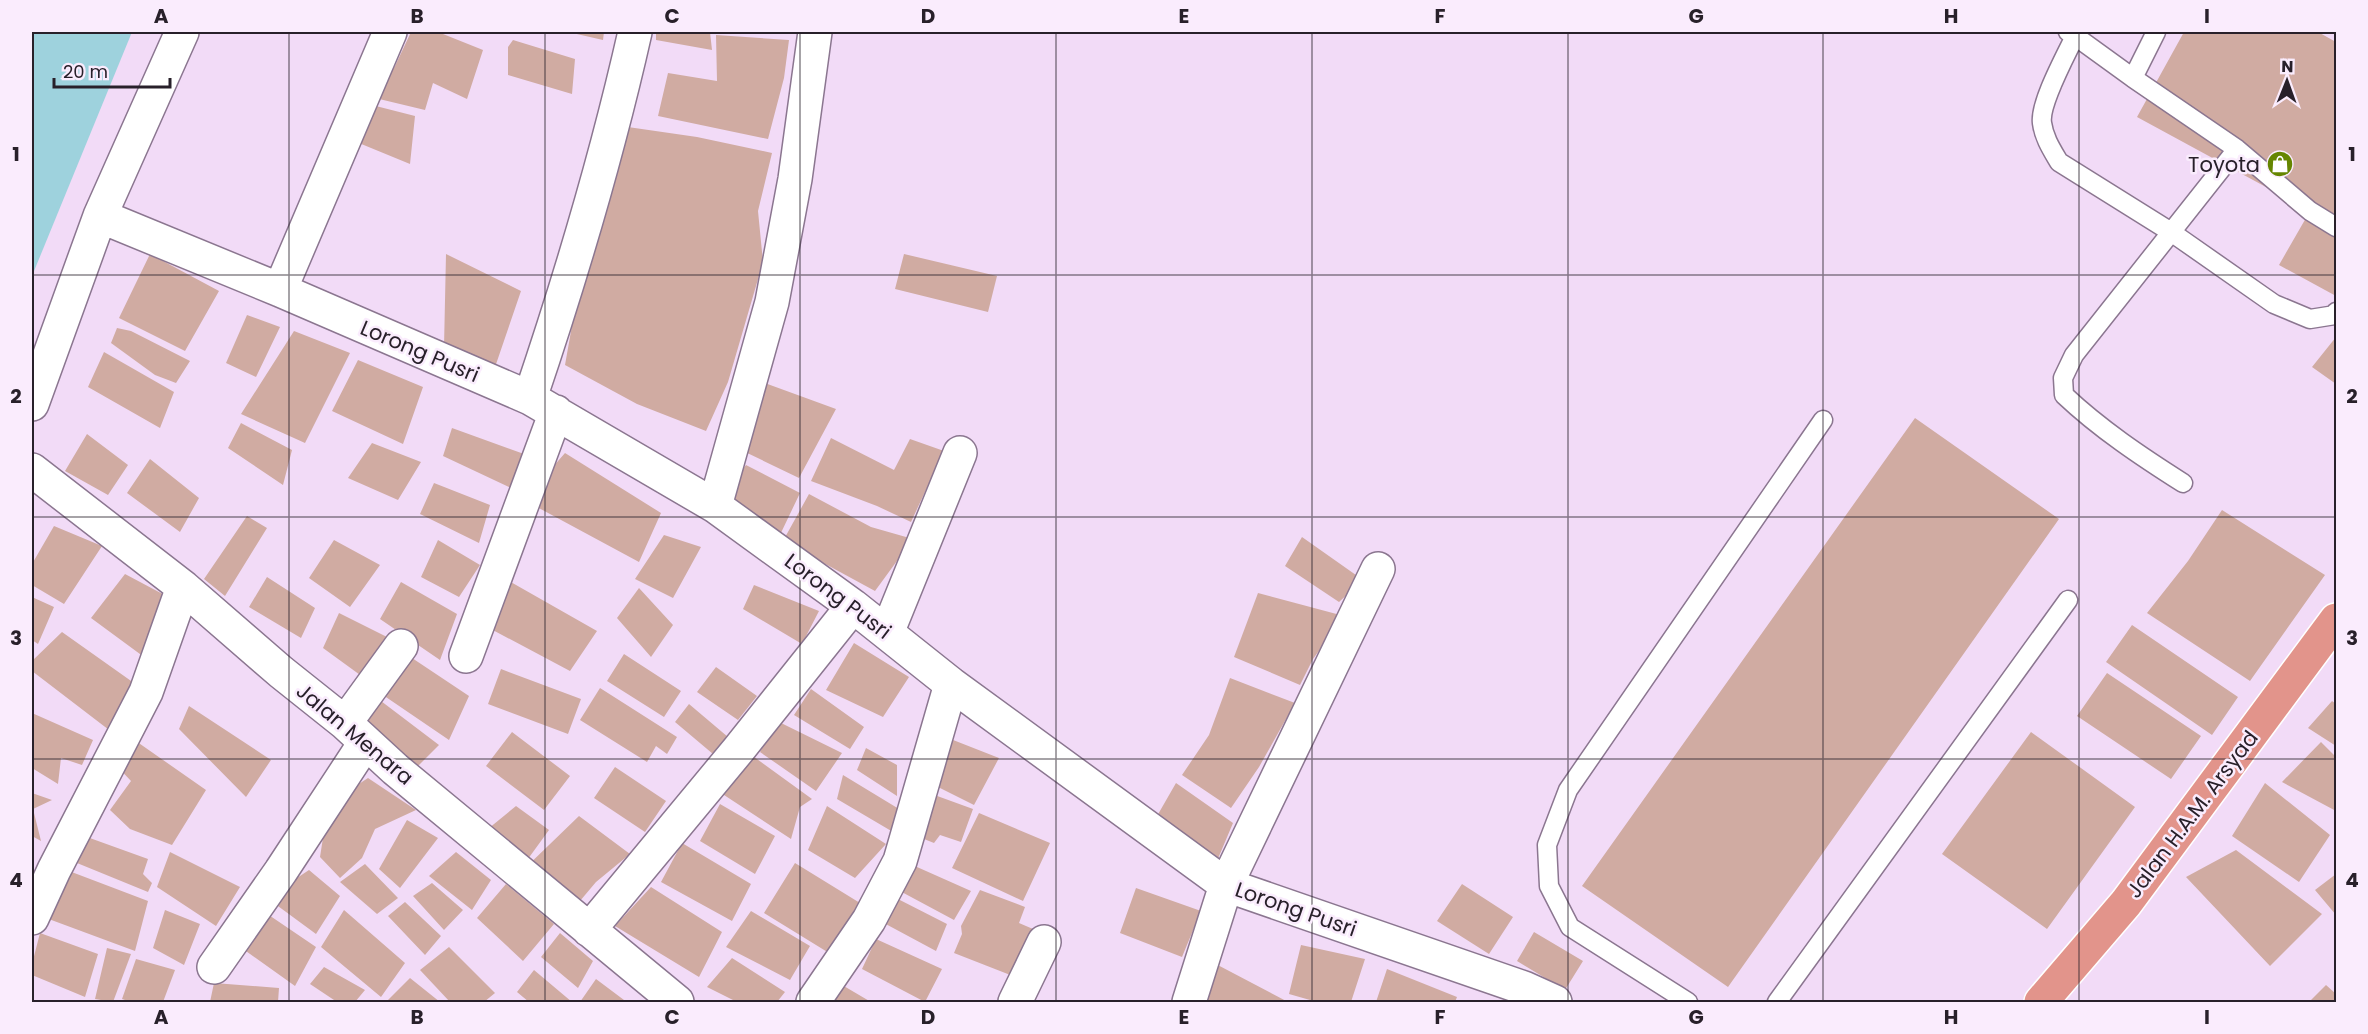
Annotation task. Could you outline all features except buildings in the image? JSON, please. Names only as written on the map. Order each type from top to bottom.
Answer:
[{"type":"highway","name":"Jalan H.A.M. Arsyad","points":[[2041,1002],[2126,903],[2337,620]]},
{"type":"street","points":[[32,404],[100,216],[182,32]]},
{"type":"street","points":[[280,290],[390,32]]},
{"type":"street","points":[[466,656],[543,405],[581,240],[614,125],[635,32]]},
{"type":"street","points":[[715,506],[772,302],[795,179],[814,32]]},
{"type":"street","name":"Lorong Pusri","points":[[100,216],[280,290],[543,405],[715,506],[854,606],[951,684],[1226,885],[1524,988],[1555,1002]]},
{"type":"street","points":[[887,633],[960,453]]},
{"type":"street","name":"Jalan Menara","points":[[32,470],[183,587],[281,672],[677,1002]]},
{"type":"street","points":[[1189,1002],[1226,885],[1378,569]]},
{"type":"street","points":[[32,918],[54,870],[146,692],[183,587]]},
{"type":"street","points":[[589,930],[854,606]]},
{"type":"street","points":[[214,967],[281,871],[401,646]]},
{"type":"street","points":[[813,1002],[869,920],[900,861],[951,684]]},
{"type":"street","points":[[1015,1002],[1044,942]]},
{"type":"lane","points":[[2133,78],[2156,32]]},
{"type":"lane","points":[[2337,227],[2310,211],[2237,149],[2071,34],[2045,105],[2042,121],[2049,146],[2059,162],[2171,232],[2274,304],[2310,320],[2335,315],[2337,312]]},
{"type":"lane","points":[[2183,483],[2141,457],[2079,409],[2064,395],[2063,378],[2074,356],[2237,149]]},
{"type":"lane","points":[[1688,1002],[1570,927],[1549,886],[1547,845],[1568,790],[1823,420]]},
{"type":"lane","points":[[1777,1002],[2068,600]]},
{"type":"shaded area","points":[[32,32],[132,32],[32,276]]},
{"type":"place","name":"Toyota","points":[[2280,164]]}]
